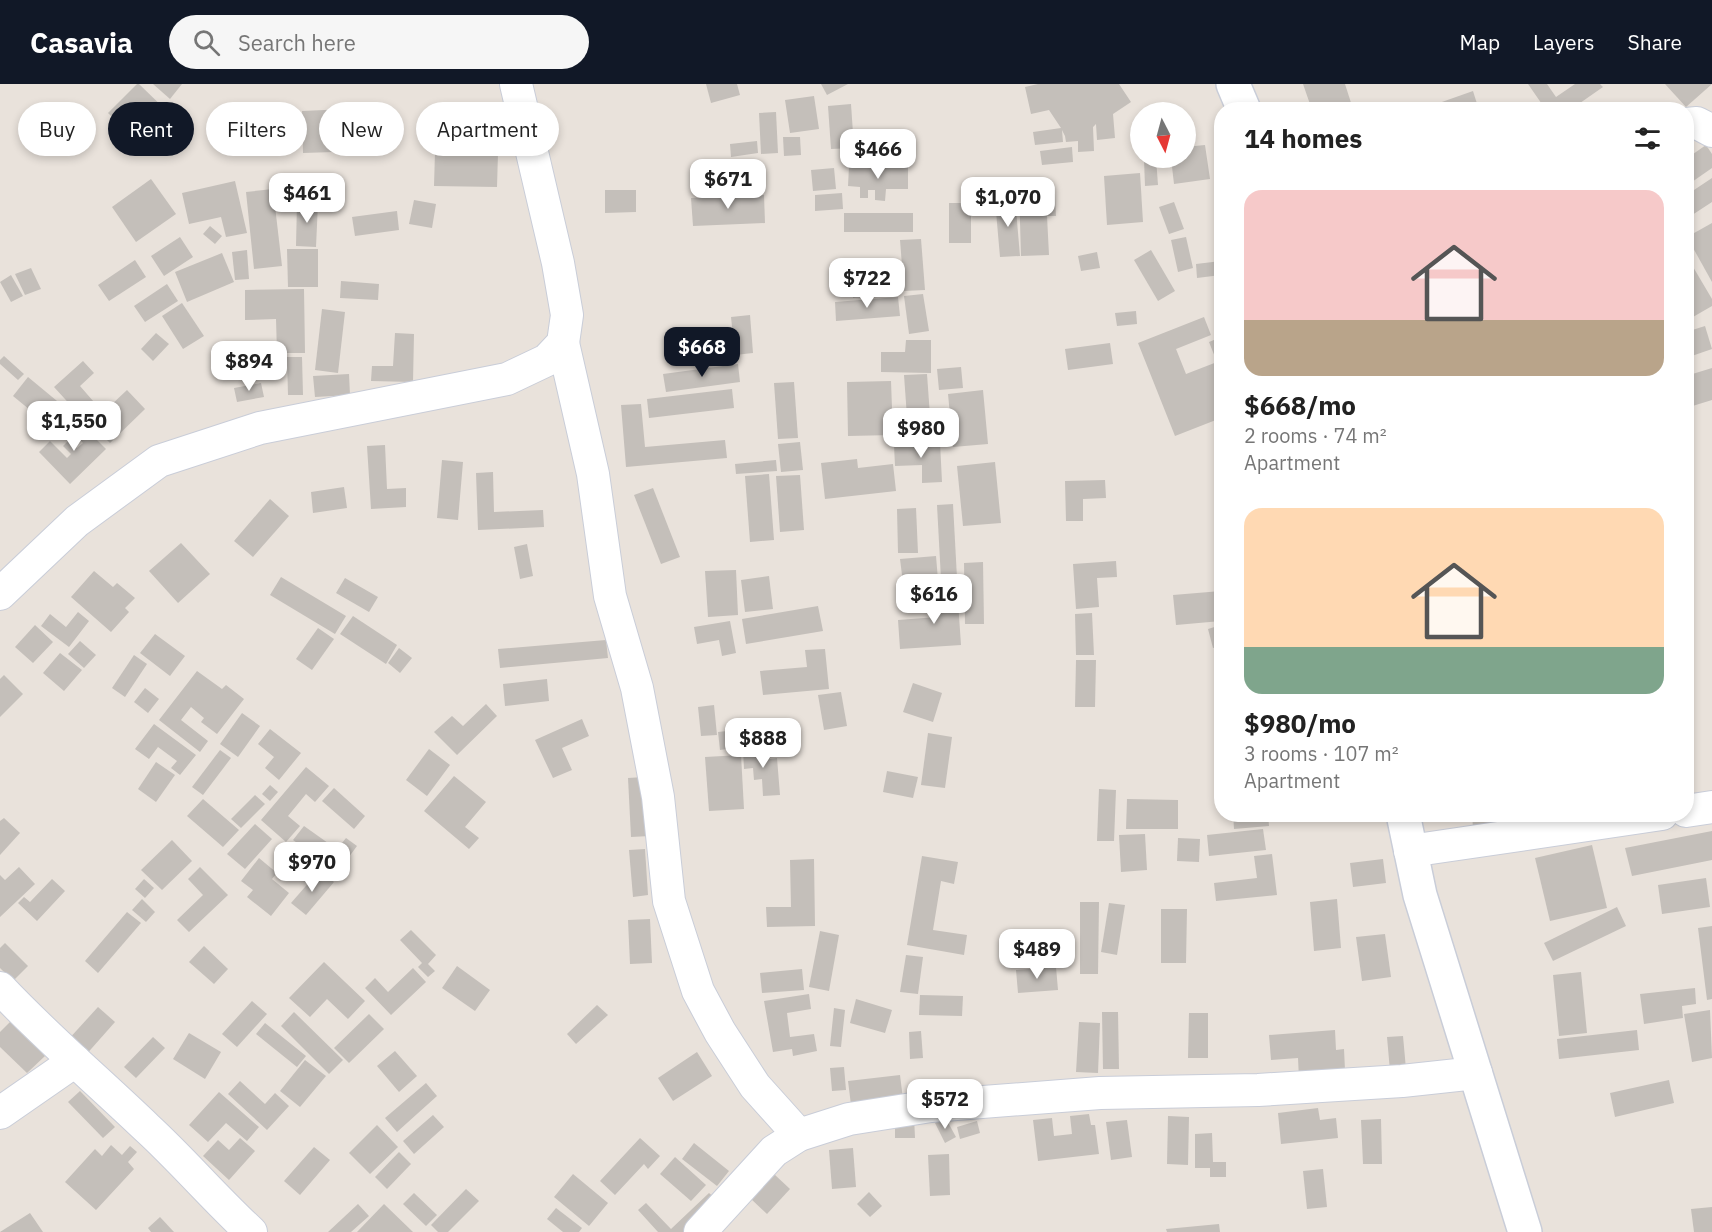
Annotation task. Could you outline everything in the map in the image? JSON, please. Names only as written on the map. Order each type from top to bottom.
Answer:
[{"type":"street","points":[[516,84],[558,263],[567,315],[563,343],[593,474],[610,596],[637,688],[658,797],[669,901],[698,991],[720,1032],[755,1086],[799,1135]]},
{"type":"street","points":[[1233,84],[1241,102]]},
{"type":"street","points":[[1694,123],[1698,123],[1712,132]]},
{"type":"street","points":[[0,594],[77,521],[159,461],[260,428],[507,379],[547,360],[563,343]]},
{"type":"street","points":[[1694,810],[1712,807]]},
{"type":"street","points":[[1404,822],[1420,895],[1525,1232]]},
{"type":"street","points":[[1410,851],[1608,822]]},
{"type":"street","points":[[0,988],[28,1018],[149,1130],[251,1232]]},
{"type":"street","points":[[0,1113],[75,1061]]},
{"type":"street","points":[[700,1232],[774,1151],[799,1135],[849,1119],[931,1106],[1100,1093],[1258,1090],[1402,1081],[1476,1073]]},
{"type":"building","points":[[139,84],[158,102],[119,102]]},
{"type":"building","points":[[153,84],[182,84],[170,99]]},
{"type":"building","points":[[706,84],[737,84],[740,95],[711,103]]},
{"type":"building","points":[[821,84],[848,84],[827,95]]},
{"type":"building","points":[[1038,84],[1119,84],[1131,102],[1113,114],[1115,138],[1097,140],[1096,124],[1093,127],[1094,151],[1078,152],[1078,141],[1066,142],[1062,130],[1063,142],[1035,145],[1033,132],[1061,128],[1049,110],[1031,114],[1025,87]]},
{"type":"building","points":[[1303,84],[1345,84],[1351,102],[1309,102]]},
{"type":"building","points":[[1528,84],[1547,84],[1556,97],[1575,84],[1600,84],[1603,87],[1581,102],[1540,102]]},
{"type":"building","points":[[1665,84],[1712,84],[1692,102],[1681,102]]},
{"type":"building","points":[[1473,91],[1476,102],[1442,102]]},
{"type":"building","points":[[814,96],[819,129],[790,133],[785,100]]},
{"type":"building","points":[[851,104],[854,148],[831,149],[828,106]]},
{"type":"building","points":[[319,110],[319,152],[307,153],[307,111]]},
{"type":"building","points":[[776,112],[778,153],[761,154],[759,113]]},
{"type":"building","points":[[783,137],[800,137],[801,155],[784,156]]},
{"type":"building","points":[[757,141],[758,153],[731,157],[730,144]]},
{"type":"building","points":[[1205,145],[1210,179],[1174,184],[1172,168],[1196,168],[1196,146]]},
{"type":"building","points":[[1706,145],[1712,154],[1712,168],[1694,181],[1694,153]]},
{"type":"building","points":[[1072,147],[1073,162],[1042,165],[1040,151]]},
{"type":"building","points":[[435,156],[498,156],[497,187],[434,186]]},
{"type":"building","points":[[849,166],[908,167],[908,189],[886,189],[885,201],[875,200],[875,190],[868,190],[868,198],[860,198],[860,187],[848,186]]},
{"type":"building","points":[[834,168],[836,189],[813,191],[811,170]]},
{"type":"building","points":[[1144,168],[1157,168],[1158,185],[1145,186]]},
{"type":"building","points":[[1140,173],[1143,222],[1107,225],[1104,176]]},
{"type":"building","points":[[1712,178],[1712,202],[1694,214],[1694,190]]},
{"type":"building","points":[[151,179],[176,214],[136,242],[112,207]]},
{"type":"building","points":[[235,181],[247,233],[226,237],[221,217],[189,224],[182,193]]},
{"type":"building","points":[[1042,187],[1042,195],[1055,194],[1056,216],[1047,216],[1049,255],[1021,256],[1019,188]]},
{"type":"building","points":[[273,189],[282,266],[254,269],[246,192]]},
{"type":"building","points":[[605,190],[636,190],[636,212],[605,213]]},
{"type":"building","points":[[842,193],[843,209],[815,211],[815,195]]},
{"type":"building","points":[[764,195],[765,223],[693,226],[691,198]]},
{"type":"building","points":[[1015,198],[1020,256],[1000,257],[995,200]]},
{"type":"building","points":[[414,200],[436,204],[432,228],[409,224]]},
{"type":"building","points":[[297,202],[318,203],[316,247],[296,246]]},
{"type":"building","points":[[1174,202],[1184,229],[1169,234],[1159,207]]},
{"type":"building","points":[[949,203],[971,203],[971,243],[949,243]]},
{"type":"building","points":[[397,211],[399,230],[355,236],[352,217]]},
{"type":"building","points":[[844,213],[913,213],[913,232],[844,232]]},
{"type":"building","points":[[1712,223],[1712,282],[1694,250],[1694,233]]},
{"type":"building","points":[[210,226],[222,236],[215,244],[203,234]]},
{"type":"building","points":[[180,237],[193,257],[164,276],[151,256]]},
{"type":"building","points":[[1186,237],[1193,268],[1178,272],[1171,240]]},
{"type":"building","points":[[921,239],[925,290],[904,291],[900,240]]},
{"type":"building","points":[[287,249],[318,249],[318,287],[288,287]]},
{"type":"building","points":[[247,250],[249,279],[235,280],[232,252]]},
{"type":"building","points":[[1151,250],[1175,291],[1158,301],[1134,260]]},
{"type":"building","points":[[1097,252],[1100,268],[1081,271],[1078,256]]},
{"type":"building","points":[[222,253],[234,282],[187,302],[175,272]]},
{"type":"building","points":[[135,260],[146,277],[109,301],[98,285]]},
{"type":"building","points":[[1214,262],[1214,276],[1197,278],[1196,264]]},
{"type":"building","points":[[31,268],[41,289],[25,295],[15,274]]},
{"type":"building","points":[[1694,269],[1712,299],[1712,306],[1694,316]]},
{"type":"building","points":[[11,275],[23,296],[11,302],[0,282]]},
{"type":"building","points":[[898,277],[899,293],[853,298],[852,281]]},
{"type":"building","points":[[341,281],[379,284],[378,300],[340,298]]},
{"type":"building","points":[[167,284],[178,301],[145,322],[134,306]]},
{"type":"building","points":[[304,289],[305,353],[277,353],[276,319],[245,320],[245,290]]},
{"type":"building","points":[[923,294],[929,331],[909,334],[904,296]]},
{"type":"building","points":[[898,297],[900,316],[836,321],[835,302]]},
{"type":"building","points":[[182,303],[204,336],[183,349],[162,316]]},
{"type":"building","points":[[322,309],[345,312],[338,373],[315,370]]},
{"type":"building","points":[[1136,311],[1137,324],[1117,326],[1115,313]]},
{"type":"building","points":[[750,315],[753,353],[735,355],[731,317]]},
{"type":"building","points":[[1204,317],[1211,335],[1176,349],[1186,374],[1214,363],[1214,421],[1175,436],[1138,343]]},
{"type":"building","points":[[1705,326],[1712,349],[1694,355],[1694,329]]},
{"type":"building","points":[[156,333],[169,344],[153,361],[141,349]]},
{"type":"building","points":[[395,333],[414,334],[413,382],[371,381],[372,366],[393,366]]},
{"type":"building","points":[[906,340],[931,340],[931,373],[881,372],[881,352],[905,352]]},
{"type":"building","points":[[1214,340],[1214,354],[1209,342]]},
{"type":"building","points":[[1110,343],[1113,364],[1068,370],[1065,349]]},
{"type":"building","points":[[4,356],[24,374],[18,380],[0,364]]},
{"type":"building","points":[[287,357],[302,357],[303,395],[288,395]]},
{"type":"building","points":[[83,361],[94,373],[80,386],[100,409],[86,422],[54,387]]},
{"type":"building","points":[[272,362],[273,376],[241,380],[240,365]]},
{"type":"building","points":[[738,364],[740,382],[666,392],[663,374]]},
{"type":"building","points":[[961,367],[963,388],[939,390],[937,369]]},
{"type":"building","points":[[1712,368],[1712,400],[1694,406],[1694,374]]},
{"type":"building","points":[[349,374],[350,395],[315,397],[313,376]]},
{"type":"building","points":[[927,374],[930,416],[907,417],[904,375]]},
{"type":"building","points":[[28,377],[57,401],[41,419],[13,396]]},
{"type":"building","points":[[891,381],[893,435],[848,436],[847,382]]},
{"type":"building","points":[[794,382],[798,438],[778,439],[774,383]]},
{"type":"building","points":[[261,383],[264,397],[237,402],[234,388]]},
{"type":"building","points":[[732,389],[734,408],[649,418],[647,399]]},
{"type":"building","points":[[127,390],[145,409],[110,443],[91,424]]},
{"type":"building","points":[[983,390],[988,444],[953,447],[948,394]]},
{"type":"building","points":[[641,404],[645,447],[725,440],[727,458],[626,467],[621,405]]},
{"type":"building","points":[[69,412],[106,449],[70,484],[39,452],[50,441],[67,458],[71,454],[63,446],[69,440],[77,448],[83,443],[61,419]]},
{"type":"building","points":[[50,414],[59,420],[47,437],[39,430]]},
{"type":"building","points":[[926,422],[927,435],[895,439],[893,425]]},
{"type":"building","points":[[800,442],[803,470],[781,472],[778,444]]},
{"type":"building","points":[[940,442],[942,482],[922,483],[922,465],[895,466],[894,445]]},
{"type":"building","points":[[385,445],[387,489],[406,488],[406,507],[371,509],[367,446]]},
{"type":"building","points":[[857,459],[858,468],[893,464],[896,491],[825,499],[821,463]]},
{"type":"building","points":[[442,460],[463,462],[458,520],[437,518]]},
{"type":"building","points":[[776,460],[777,471],[736,474],[735,464]]},
{"type":"building","points":[[995,462],[1001,523],[963,526],[957,466]]},
{"type":"building","points":[[493,472],[494,512],[543,510],[544,527],[478,530],[476,473]]},
{"type":"building","points":[[769,474],[774,540],[750,542],[745,476]]},
{"type":"building","points":[[800,475],[804,530],[780,532],[776,476]]},
{"type":"building","points":[[1105,480],[1106,498],[1083,499],[1083,521],[1066,521],[1065,481]]},
{"type":"building","points":[[344,487],[347,508],[313,513],[311,492]]},
{"type":"building","points":[[653,488],[680,557],[661,564],[634,495]]},
{"type":"building","points":[[270,499],[289,516],[253,557],[234,541]]},
{"type":"building","points":[[953,504],[957,578],[941,579],[937,505]]},
{"type":"building","points":[[916,508],[918,553],[898,553],[897,509]]},
{"type":"building","points":[[181,543],[210,574],[178,603],[149,571]]},
{"type":"building","points":[[527,544],[533,576],[520,579],[514,547]]},
{"type":"building","points":[[936,556],[938,580],[903,583],[900,559]]},
{"type":"building","points":[[1116,561],[1117,577],[1097,578],[1099,607],[1076,609],[1073,564]]},
{"type":"building","points":[[983,562],[984,624],[965,624],[964,563]]},
{"type":"building","points":[[736,570],[738,615],[708,617],[705,571]]},
{"type":"building","points":[[94,571],[113,587],[117,583],[135,598],[125,608],[129,612],[111,632],[71,597]]},
{"type":"building","points":[[769,576],[773,609],[745,612],[741,580]]},
{"type":"building","points":[[281,577],[346,616],[335,634],[270,595]]},
{"type":"building","points":[[345,578],[378,597],[369,612],[336,593]]},
{"type":"building","points":[[957,587],[961,645],[900,649],[898,620],[937,617],[935,589]]},
{"type":"building","points":[[1214,592],[1214,622],[1176,625],[1173,595]]},
{"type":"building","points":[[818,606],[823,631],[746,644],[742,619]]},
{"type":"building","points":[[78,612],[89,621],[69,647],[41,626],[50,614],[66,627]]},
{"type":"building","points":[[1092,613],[1094,655],[1076,655],[1075,614]]},
{"type":"building","points":[[353,616],[397,645],[386,664],[340,634]]},
{"type":"building","points":[[730,621],[736,653],[722,656],[719,640],[697,644],[694,627]]},
{"type":"building","points":[[35,625],[53,642],[33,663],[15,647]]},
{"type":"building","points":[[1214,627],[1214,648],[1213,648],[1208,629]]},
{"type":"building","points":[[318,628],[334,639],[312,670],[296,659]]},
{"type":"building","points":[[155,634],[185,656],[170,676],[140,653]]},
{"type":"building","points":[[606,640],[608,658],[500,668],[498,649]]},
{"type":"building","points":[[80,641],[96,655],[84,668],[68,654]]},
{"type":"building","points":[[399,648],[412,658],[400,673],[388,663]]},
{"type":"building","points":[[825,649],[829,689],[763,695],[760,671],[807,667],[805,650]]},
{"type":"building","points":[[60,653],[82,670],[64,691],[43,673]]},
{"type":"building","points":[[134,655],[147,664],[125,697],[112,688]]},
{"type":"building","points":[[1076,660],[1096,660],[1095,707],[1075,707]]},
{"type":"building","points":[[197,671],[222,689],[226,685],[244,699],[217,734],[201,722],[204,718],[191,707],[181,720],[208,741],[200,752],[159,720]]},
{"type":"building","points":[[4,675],[23,694],[0,717],[0,679]]},
{"type":"building","points":[[547,679],[549,701],[505,706],[503,684]]},
{"type":"building","points":[[913,683],[942,693],[933,722],[903,712]]},
{"type":"building","points":[[145,688],[159,699],[148,713],[134,702]]},
{"type":"building","points":[[841,692],[847,726],[824,730],[818,695]]},
{"type":"building","points":[[486,704],[497,716],[457,755],[434,732],[452,716],[463,726]]},
{"type":"building","points":[[714,705],[717,735],[701,736],[698,707]]},
{"type":"building","points":[[242,713],[260,726],[238,757],[220,744]]},
{"type":"building","points":[[582,719],[589,736],[562,748],[572,770],[553,778],[535,740]]},
{"type":"building","points":[[154,724],[196,755],[180,775],[171,768],[177,761],[158,747],[149,759],[135,749]]},
{"type":"building","points":[[270,729],[301,753],[279,780],[265,768],[274,757],[258,744]]},
{"type":"building","points":[[745,729],[747,746],[720,750],[718,732]]},
{"type":"building","points":[[928,733],[952,737],[945,788],[921,785]]},
{"type":"building","points":[[769,747],[770,759],[777,758],[780,795],[763,796],[762,779],[754,780],[753,768],[744,769],[743,749]]},
{"type":"building","points":[[429,749],[450,765],[427,796],[406,780]]},
{"type":"building","points":[[220,750],[231,758],[203,795],[192,787]]},
{"type":"building","points":[[741,755],[744,809],[709,811],[705,757]]},
{"type":"building","points":[[156,762],[175,775],[156,802],[138,789]]},
{"type":"building","points":[[306,767],[329,786],[315,802],[306,794],[288,816],[300,826],[286,842],[261,820]]},
{"type":"building","points":[[887,771],[918,777],[913,798],[883,792]]},
{"type":"building","points":[[454,776],[486,802],[465,827],[479,838],[469,849],[424,811]]},
{"type":"building","points":[[644,777],[650,836],[631,837],[628,778]]},
{"type":"building","points":[[270,785],[278,792],[270,801],[262,794]]},
{"type":"building","points":[[334,788],[365,816],[354,829],[322,801]]},
{"type":"building","points":[[1099,789],[1116,790],[1114,841],[1097,841]]},
{"type":"building","points":[[255,795],[265,804],[241,828],[231,819]]},
{"type":"building","points":[[203,799],[239,830],[223,847],[187,816]]},
{"type":"building","points":[[1127,799],[1178,800],[1178,829],[1126,829]]},
{"type":"building","points":[[4,818],[20,833],[0,855],[0,821]]},
{"type":"building","points":[[1234,822],[1269,822],[1269,826],[1234,829]]},
{"type":"building","points":[[1473,822],[1530,822],[1473,828]]},
{"type":"building","points":[[255,824],[272,839],[245,869],[227,854]]},
{"type":"building","points":[[304,826],[335,848],[325,863],[293,840]]},
{"type":"building","points":[[1263,829],[1266,850],[1209,856],[1207,835]]},
{"type":"building","points":[[1712,831],[1712,860],[1632,876],[1625,848]]},
{"type":"building","points":[[1145,834],[1147,870],[1121,872],[1119,835]]},
{"type":"building","points":[[346,838],[357,846],[334,877],[322,868]]},
{"type":"building","points":[[1178,838],[1200,839],[1199,862],[1177,861]]},
{"type":"building","points":[[172,840],[192,861],[162,890],[141,870]]},
{"type":"building","points":[[1592,845],[1607,908],[1550,921],[1535,858]]},
{"type":"building","points":[[645,849],[648,895],[633,897],[629,850]]},
{"type":"building","points":[[1272,854],[1277,895],[1216,901],[1214,883],[1257,878],[1254,856]]},
{"type":"building","points":[[922,856],[958,862],[954,884],[941,881],[933,930],[967,935],[964,955],[907,945]]},
{"type":"building","points":[[259,858],[277,873],[272,879],[289,893],[271,916],[247,897],[253,890],[241,881]]},
{"type":"building","points":[[814,859],[815,926],[767,927],[766,907],[791,907],[790,860]]},
{"type":"building","points":[[1383,859],[1386,883],[1353,887],[1350,863]]},
{"type":"building","points":[[19,867],[35,884],[0,917],[0,875],[5,880]]},
{"type":"building","points":[[200,867],[228,895],[189,932],[177,920],[203,895],[188,879]]},
{"type":"building","points":[[319,871],[334,882],[306,915],[291,903]]},
{"type":"building","points":[[1706,878],[1710,907],[1662,914],[1658,885]]},
{"type":"building","points":[[52,879],[65,891],[37,921],[18,903],[24,897],[30,902]]},
{"type":"building","points":[[144,879],[154,888],[145,898],[135,889]]},
{"type":"building","points":[[142,899],[155,912],[146,922],[132,910]]},
{"type":"building","points":[[1337,899],[1341,948],[1314,951],[1310,902]]},
{"type":"building","points":[[1080,902],[1099,902],[1098,974],[1080,974]]},
{"type":"building","points":[[1109,903],[1125,905],[1117,955],[1101,952]]},
{"type":"building","points":[[1617,907],[1626,926],[1553,961],[1544,943]]},
{"type":"building","points":[[1161,909],[1187,909],[1186,963],[1161,963]]},
{"type":"building","points":[[127,912],[141,923],[98,973],[85,961]]},
{"type":"building","points":[[650,919],[652,963],[630,964],[628,920]]},
{"type":"building","points":[[1712,926],[1712,999],[1707,1000],[1698,928]]},
{"type":"building","points":[[411,930],[436,955],[428,964],[435,971],[428,977],[418,967],[422,963],[400,940]]},
{"type":"building","points":[[820,931],[839,935],[829,991],[809,987]]},
{"type":"building","points":[[1385,934],[1391,977],[1362,981],[1356,937]]},
{"type":"building","points":[[5,943],[28,966],[13,981],[0,968],[0,948]]},
{"type":"building","points":[[204,946],[228,969],[214,984],[189,962]]},
{"type":"building","points":[[906,955],[923,957],[918,994],[900,992]]},
{"type":"building","points":[[324,962],[365,1001],[348,1019],[327,999],[310,1017],[289,998]]},
{"type":"building","points":[[457,966],[490,990],[475,1011],[442,988]]},
{"type":"building","points":[[1056,967],[1058,990],[1018,993],[1016,970]]},
{"type":"building","points":[[413,968],[426,982],[391,1015],[365,988],[375,978],[388,992]]},
{"type":"building","points":[[802,969],[804,990],[762,993],[760,973]]},
{"type":"building","points":[[1581,972],[1587,1033],[1559,1036],[1553,975]]},
{"type":"building","points":[[1695,988],[1696,1004],[1682,1006],[1683,1018],[1644,1024],[1640,994]]},
{"type":"building","points":[[809,994],[811,1009],[787,1013],[790,1037],[814,1034],[817,1051],[793,1056],[792,1049],[773,1052],[764,1001]]},
{"type":"building","points":[[920,995],[963,996],[962,1016],[919,1015]]},
{"type":"building","points":[[856,999],[892,1010],[885,1033],[850,1023]]},
{"type":"building","points":[[252,1001],[267,1014],[237,1047],[222,1034]]},
{"type":"building","points":[[597,1005],[608,1015],[576,1044],[567,1034]]},
{"type":"building","points":[[98,1007],[115,1022],[84,1057],[67,1041]]},
{"type":"building","points":[[834,1008],[845,1010],[841,1047],[830,1046]]},
{"type":"building","points":[[1710,1010],[1712,1058],[1692,1062],[1684,1014]]},
{"type":"building","points":[[294,1012],[343,1060],[329,1074],[281,1026]]},
{"type":"building","points":[[1102,1012],[1118,1012],[1119,1069],[1103,1069]]},
{"type":"building","points":[[1189,1013],[1208,1013],[1208,1058],[1188,1058]]},
{"type":"building","points":[[369,1014],[384,1029],[349,1063],[334,1048]]},
{"type":"building","points":[[10,1022],[45,1056],[27,1073],[0,1047],[0,1032]]},
{"type":"building","points":[[1079,1022],[1100,1023],[1098,1073],[1076,1072]]},
{"type":"building","points":[[265,1023],[306,1056],[297,1067],[256,1034]]},
{"type":"building","points":[[1335,1030],[1336,1050],[1344,1049],[1345,1070],[1299,1079],[1298,1058],[1271,1060],[1269,1035]]},
{"type":"building","points":[[1637,1030],[1639,1050],[1559,1059],[1557,1039]]},
{"type":"building","points":[[921,1031],[923,1058],[910,1059],[909,1032]]},
{"type":"building","points":[[189,1033],[221,1052],[205,1079],[173,1059]]},
{"type":"building","points":[[1403,1036],[1406,1069],[1390,1071],[1387,1037]]},
{"type":"building","points":[[153,1037],[165,1048],[136,1078],[124,1067]]},
{"type":"building","points":[[395,1051],[417,1076],[399,1092],[377,1066]]},
{"type":"building","points":[[697,1052],[712,1076],[673,1101],[658,1078]]},
{"type":"building","points":[[305,1060],[326,1076],[300,1107],[280,1091]]},
{"type":"building","points":[[844,1067],[846,1090],[832,1091],[830,1068]]},
{"type":"building","points":[[900,1075],[903,1099],[851,1105],[848,1081]]},
{"type":"building","points":[[1669,1080],[1674,1103],[1615,1117],[1610,1093]]},
{"type":"building","points":[[240,1081],[265,1104],[275,1093],[289,1106],[267,1130],[228,1094]]},
{"type":"building","points":[[426,1083],[437,1096],[397,1132],[385,1118]]},
{"type":"building","points":[[80,1091],[115,1127],[103,1138],[68,1102]]},
{"type":"building","points":[[219,1092],[259,1127],[247,1141],[226,1123],[208,1142],[189,1125]]},
{"type":"building","points":[[1318,1108],[1320,1120],[1336,1118],[1338,1138],[1281,1144],[1278,1113]]},
{"type":"building","points":[[1089,1114],[1091,1125],[1095,1125],[1099,1154],[1038,1161],[1033,1120],[1052,1118],[1054,1136],[1072,1134],[1070,1116]]},
{"type":"building","points":[[433,1115],[444,1127],[414,1154],[403,1141]]},
{"type":"building","points":[[914,1116],[915,1138],[895,1138],[895,1117]]},
{"type":"building","points":[[1168,1116],[1189,1117],[1188,1165],[1167,1164]]},
{"type":"building","points":[[945,1117],[956,1137],[945,1143],[935,1123]]},
{"type":"building","points":[[1381,1119],[1382,1164],[1363,1164],[1361,1120]]},
{"type":"building","points":[[1127,1120],[1132,1157],[1111,1160],[1106,1122]]},
{"type":"building","points":[[977,1121],[980,1133],[960,1139],[957,1127]]},
{"type":"building","points":[[377,1125],[398,1147],[370,1174],[349,1153]]},
{"type":"building","points":[[1212,1133],[1213,1162],[1226,1162],[1226,1177],[1210,1177],[1210,1168],[1195,1168],[1195,1134]]},
{"type":"building","points":[[240,1138],[255,1151],[229,1180],[203,1156],[218,1140],[229,1150]]},
{"type":"building","points":[[640,1138],[660,1156],[648,1169],[644,1164],[615,1195],[600,1181]]},
{"type":"building","points":[[694,1143],[729,1171],[717,1186],[682,1159]]},
{"type":"building","points":[[111,1145],[122,1155],[130,1146],[137,1152],[128,1162],[134,1169],[96,1210],[65,1182],[95,1149],[102,1156]]},
{"type":"building","points":[[314,1147],[330,1160],[300,1195],[284,1181]]},
{"type":"building","points":[[853,1148],[856,1187],[832,1189],[829,1150]]},
{"type":"building","points":[[399,1152],[411,1164],[387,1189],[375,1177]]},
{"type":"building","points":[[949,1154],[950,1195],[930,1196],[928,1155]]},
{"type":"building","points":[[675,1157],[706,1185],[691,1201],[660,1174]]},
{"type":"building","points":[[1323,1169],[1327,1207],[1307,1209],[1303,1171]]},
{"type":"building","points":[[573,1174],[608,1203],[589,1226],[554,1197]]},
{"type":"building","points":[[774,1174],[790,1189],[767,1214],[750,1198]]},
{"type":"building","points":[[466,1189],[479,1201],[448,1232],[438,1232],[431,1225]]},
{"type":"building","points":[[869,1192],[882,1206],[870,1217],[857,1204]]},
{"type":"building","points":[[414,1193],[437,1215],[426,1226],[403,1204]]},
{"type":"building","points":[[709,1193],[718,1201],[685,1232],[658,1232],[638,1210],[646,1203],[671,1229]]},
{"type":"building","points":[[358,1204],[369,1216],[351,1232],[328,1232]]},
{"type":"building","points":[[384,1204],[413,1232],[357,1232]]},
{"type":"building","points":[[1712,1207],[1712,1232],[1694,1232],[1691,1209]]},
{"type":"building","points":[[556,1208],[582,1228],[579,1232],[563,1232],[547,1219]]},
{"type":"building","points":[[30,1213],[43,1232],[0,1232]]},
{"type":"building","points":[[160,1217],[174,1232],[151,1232],[148,1228]]},
{"type":"building","points":[[1219,1224],[1220,1232],[1167,1232],[1166,1229]]}]
